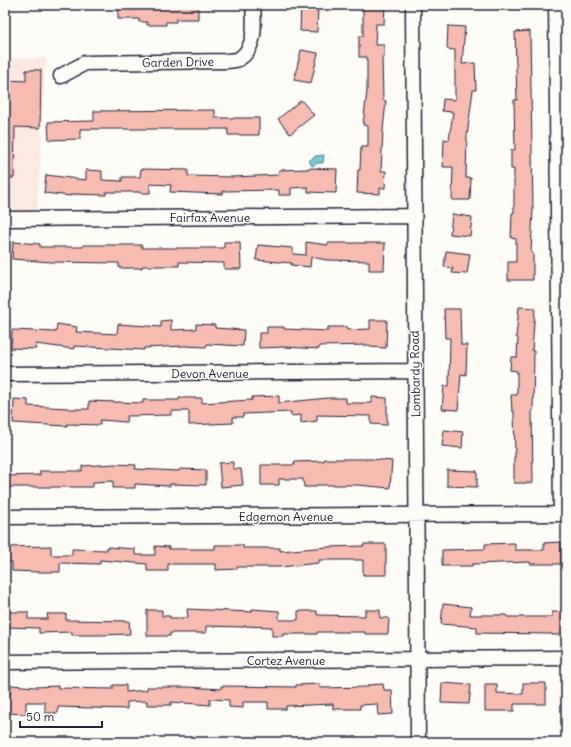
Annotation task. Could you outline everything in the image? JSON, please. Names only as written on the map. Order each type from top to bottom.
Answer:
[{"type":"street","name":"Garden Drive","points":[[61,76],[85,63],[227,61],[239,59],[249,49],[254,35],[254,5]]},
{"type":"street","name":"Lombardy Road","points":[[413,5],[418,742]]},
{"type":"street","points":[[556,5],[563,514]]},
{"type":"street","name":"Fairfax Avenue","points":[[5,219],[414,216]]},
{"type":"street","name":"Devon Avenue","points":[[5,374],[415,371]]},
{"type":"street","name":"Edgemon Avenue","points":[[5,517],[563,514]]},
{"type":"street","name":"Cortez Avenue","points":[[5,662],[566,658]]},
{"type":"shaded area","points":[[46,58],[37,210],[5,211],[5,59]]},
{"type":"water","points":[[324,155],[323,163],[318,163],[312,166],[309,161],[315,156]]},
{"type":"building","points":[[118,5],[198,5],[198,19],[176,19],[176,22],[166,22],[166,25],[147,25],[147,22],[139,22],[139,19],[118,19]]},
{"type":"building","points":[[301,5],[318,5],[317,32],[300,31]]},
{"type":"building","points":[[363,5],[385,5],[384,24],[376,24],[375,45],[384,45],[384,57],[382,57],[383,100],[386,101],[381,171],[386,171],[385,188],[380,188],[380,194],[357,193],[361,147],[368,147],[368,126],[363,125],[367,91],[367,57],[359,57],[359,36],[363,36]]},
{"type":"building","points":[[448,26],[465,27],[462,64],[475,63],[476,90],[473,90],[467,136],[466,178],[471,178],[470,200],[452,200],[453,167],[443,167],[444,139],[449,140],[453,112],[442,111],[443,99],[455,100],[455,50],[447,49]]},
{"type":"building","points":[[530,31],[533,208],[531,253],[533,253],[533,280],[508,280],[508,262],[516,262],[516,239],[511,238],[512,213],[514,213],[514,169],[511,169],[511,150],[515,150],[514,100],[517,100],[515,32]]},
{"type":"building","points":[[301,50],[318,53],[311,83],[294,80]]},
{"type":"building","points":[[26,70],[41,70],[40,128],[15,127],[14,178],[5,178],[5,80],[26,81]]},
{"type":"building","points":[[301,100],[314,115],[290,134],[278,119]]},
{"type":"building","points":[[215,110],[215,118],[259,118],[259,135],[228,135],[228,129],[80,129],[80,139],[49,140],[48,122],[94,121],[94,111]]},
{"type":"building","points":[[308,168],[337,169],[336,193],[308,192],[308,187],[291,188],[291,195],[279,195],[279,190],[223,191],[223,194],[170,192],[171,185],[150,184],[150,193],[106,192],[106,195],[71,194],[71,196],[44,193],[46,175],[86,180],[86,170],[102,171],[102,180],[122,181],[122,177],[140,177],[141,169],[188,170],[188,176],[233,177],[279,175],[279,170]]},
{"type":"building","points":[[452,214],[472,217],[470,236],[450,234]]},
{"type":"building","points":[[13,242],[40,244],[40,247],[142,245],[142,248],[224,248],[224,242],[240,242],[241,269],[224,269],[224,263],[179,262],[179,266],[142,266],[142,268],[119,268],[119,263],[51,262],[12,259]]},
{"type":"building","points":[[306,242],[328,245],[328,243],[385,243],[384,270],[369,270],[369,261],[327,260],[311,257],[310,267],[291,265],[292,263],[256,260],[258,245],[293,248],[293,254],[306,255]]},
{"type":"building","points":[[446,251],[470,254],[467,274],[452,273],[453,268],[444,267]]},
{"type":"building","points":[[519,307],[535,308],[532,351],[534,351],[532,411],[533,483],[514,483],[514,411],[512,411],[511,395],[517,395],[517,371],[510,370],[511,357],[517,357],[518,338],[516,337]]},
{"type":"building","points":[[444,309],[460,309],[461,345],[467,345],[466,375],[461,374],[458,410],[442,409],[444,386],[449,386],[450,338],[445,338]]},
{"type":"building","points":[[171,320],[171,330],[196,329],[196,324],[215,325],[215,328],[244,330],[243,346],[207,344],[206,347],[184,346],[144,348],[144,350],[74,346],[74,349],[36,344],[36,349],[11,348],[12,330],[56,332],[57,324],[77,327],[76,332],[117,334],[118,324],[161,327],[161,321]]},
{"type":"building","points":[[370,320],[387,320],[386,348],[370,347],[370,345],[319,346],[319,349],[285,347],[259,348],[259,333],[267,333],[267,327],[328,331],[328,327],[347,327],[347,330],[370,329]]},
{"type":"building","points":[[279,396],[279,403],[328,398],[346,398],[346,403],[372,403],[372,397],[387,398],[387,425],[371,424],[371,416],[317,415],[317,421],[301,423],[301,415],[291,416],[291,412],[243,414],[243,417],[233,417],[233,423],[189,425],[189,411],[171,411],[171,415],[127,416],[126,422],[100,420],[100,425],[67,424],[67,426],[13,423],[14,399],[28,400],[28,406],[89,409],[89,401],[143,403],[143,400],[179,400],[179,398],[202,398],[202,403],[252,400],[252,397]]},
{"type":"building","points":[[444,430],[463,432],[462,448],[442,446]]},
{"type":"building","points":[[324,459],[371,459],[392,461],[390,488],[357,485],[316,485],[316,487],[304,487],[303,479],[279,479],[279,485],[261,485],[261,465],[295,465],[294,462],[324,461]]},
{"type":"building","points":[[233,462],[233,469],[241,469],[243,485],[221,487],[219,463]]},
{"type":"building","points":[[115,464],[136,465],[135,469],[179,471],[180,469],[206,470],[206,485],[170,484],[170,486],[135,484],[135,488],[113,488],[113,481],[93,482],[93,487],[5,487],[5,476],[40,475],[40,471],[82,471],[82,466]]},
{"type":"building","points":[[447,470],[477,471],[477,487],[447,486]]},
{"type":"building","points":[[561,542],[561,564],[530,564],[530,562],[472,564],[472,566],[442,566],[442,550],[485,549],[485,544],[515,543],[515,550],[544,550],[544,543]]},
{"type":"building","points":[[364,544],[386,544],[386,575],[363,575],[363,560],[319,560],[319,563],[280,567],[237,567],[237,569],[216,570],[216,564],[168,564],[168,571],[147,571],[147,564],[100,560],[100,564],[60,563],[60,572],[12,571],[12,562],[7,562],[7,547],[51,546],[51,555],[72,555],[72,549],[107,550],[107,547],[135,549],[135,555],[155,555],[155,546],[169,547],[169,549],[215,549],[215,545],[243,545],[243,548],[280,548],[280,551],[364,546]]},
{"type":"building","points":[[443,604],[471,607],[470,615],[552,617],[552,612],[566,612],[566,635],[477,633],[477,627],[441,624]]},
{"type":"building","points":[[187,609],[252,612],[252,609],[279,611],[279,620],[298,620],[298,611],[317,611],[317,615],[365,616],[365,610],[380,610],[380,618],[389,618],[388,634],[365,634],[365,632],[317,632],[317,634],[283,634],[283,636],[272,636],[272,627],[206,626],[206,633],[170,633],[170,636],[147,636],[147,610],[162,610],[162,616],[170,616],[170,618],[188,618]]},
{"type":"building","points":[[5,612],[28,612],[28,619],[48,619],[47,614],[66,614],[66,620],[129,621],[130,634],[72,635],[72,632],[39,633],[39,628],[5,627]]},
{"type":"building","points":[[442,683],[471,685],[469,704],[441,703]]},
{"type":"building","points":[[523,683],[546,683],[546,704],[514,704],[514,711],[485,711],[485,684],[497,684],[497,693],[523,694]]},
{"type":"building","points":[[320,684],[320,688],[368,687],[368,685],[383,684],[384,690],[392,690],[393,714],[378,715],[377,704],[360,705],[360,709],[333,709],[333,704],[286,706],[286,709],[268,709],[268,702],[243,702],[243,708],[229,707],[229,700],[210,699],[210,705],[171,702],[171,705],[147,705],[147,701],[127,702],[127,709],[58,707],[58,713],[45,713],[45,702],[26,702],[26,714],[5,713],[5,696],[10,696],[11,685],[113,689],[113,685],[126,685],[126,692],[147,690],[147,687],[221,689],[221,686],[296,687],[296,685]]}]
